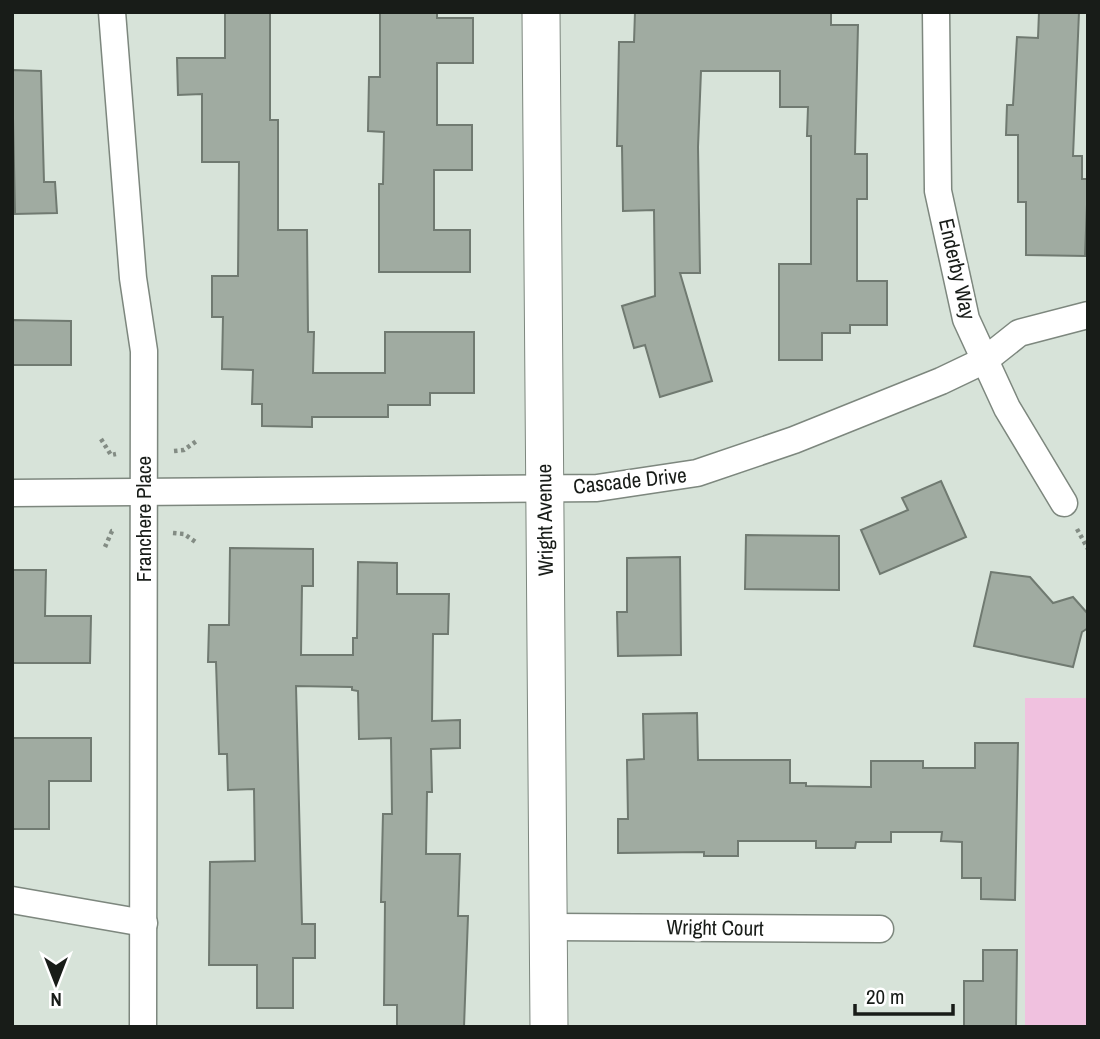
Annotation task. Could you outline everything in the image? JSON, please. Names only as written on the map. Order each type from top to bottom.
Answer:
[{"type":"street","name":"Franchere Place","points":[[112,12],[133,278],[144,351],[143,1027]]},
{"type":"street","name":"Wright Avenue","points":[[541,12],[549,1027]]},
{"type":"street","name":"Enderby Way","points":[[936,12],[938,191],[966,318],[1007,408],[1064,503]]},
{"type":"street","name":"Cascade Drive","points":[[12,493],[597,488],[697,473],[794,440],[985,360],[1019,333],[1088,315]]},
{"type":"street","points":[[12,900],[144,922]]},
{"type":"street","name":"Wright Court","points":[[550,927],[880,929]]},
{"type":"shaded area","points":[[1025,698],[1088,698],[1088,1027],[1025,1027]]},
{"type":"building","points":[[225,12],[270,12],[270,120],[278,120],[278,230],[307,230],[308,332],[314,332],[313,373],[385,373],[385,332],[474,332],[474,393],[430,393],[430,405],[388,405],[388,417],[312,417],[312,427],[262,426],[262,404],[252,404],[253,370],[222,369],[223,317],[212,317],[212,276],[238,276],[239,162],[202,162],[202,94],[178,95],[177,58],[225,58]]},
{"type":"building","points":[[380,12],[437,12],[437,18],[473,18],[473,63],[437,63],[437,125],[472,125],[472,170],[434,170],[434,230],[470,230],[470,272],[379,272],[379,184],[383,184],[384,132],[368,131],[369,77],[380,77]]},
{"type":"building","points":[[635,12],[831,12],[831,25],[858,25],[855,154],[867,154],[867,199],[857,199],[857,281],[887,281],[887,325],[850,325],[850,333],[822,333],[822,360],[779,360],[779,264],[811,264],[811,136],[807,136],[808,107],[780,107],[780,71],[701,71],[698,147],[700,273],[680,273],[712,381],[660,397],[645,345],[634,348],[622,306],[655,296],[654,210],[623,211],[622,146],[617,146],[619,42],[634,42]]},
{"type":"building","points":[[1039,12],[1079,12],[1073,156],[1082,156],[1082,179],[1088,179],[1085,256],[1026,255],[1026,202],[1018,202],[1018,135],[1006,135],[1007,105],[1013,105],[1017,37],[1038,38]]},
{"type":"building","points":[[12,70],[41,71],[44,182],[55,182],[57,213],[15,214]]},
{"type":"building","points":[[12,320],[71,321],[71,365],[12,365]]},
{"type":"building","points":[[941,481],[966,537],[880,574],[861,530],[908,510],[902,498]]},
{"type":"building","points":[[746,535],[839,536],[839,590],[745,589]]},
{"type":"building","points":[[230,548],[313,549],[313,586],[302,586],[301,655],[353,655],[353,638],[357,638],[358,562],[397,563],[397,594],[449,594],[448,634],[433,634],[432,721],[460,720],[460,748],[431,749],[432,792],[427,792],[426,854],[460,854],[458,916],[468,916],[464,1027],[397,1027],[397,1005],[384,1005],[385,902],[381,902],[383,814],[392,814],[391,738],[359,739],[358,691],[352,690],[352,687],[296,686],[302,924],[315,924],[315,958],[293,958],[293,1008],[257,1008],[257,965],[209,965],[210,862],[255,861],[254,789],[228,790],[227,754],[219,754],[216,662],[208,662],[209,625],[229,625]]},
{"type":"building","points":[[680,557],[681,655],[618,656],[617,612],[627,612],[627,558]]},
{"type":"building","points":[[12,570],[46,570],[45,616],[91,616],[90,663],[12,663]]},
{"type":"building","points":[[991,572],[1030,577],[1053,603],[1073,597],[1088,614],[1088,628],[1082,632],[1073,667],[974,646]]},
{"type":"building","points":[[697,713],[698,760],[790,760],[790,783],[806,783],[806,786],[871,787],[871,761],[923,761],[923,768],[975,768],[975,743],[1018,743],[1015,900],[981,899],[981,878],[962,878],[962,842],[941,841],[942,832],[891,832],[891,842],[856,842],[855,848],[816,848],[816,841],[738,841],[738,856],[704,856],[704,852],[618,853],[618,819],[628,819],[627,760],[644,759],[643,714]]},
{"type":"building","points":[[12,738],[91,738],[91,781],[49,781],[49,829],[12,829]]},
{"type":"building","points":[[983,950],[1017,950],[1016,1027],[964,1027],[964,981],[983,981]]}]
